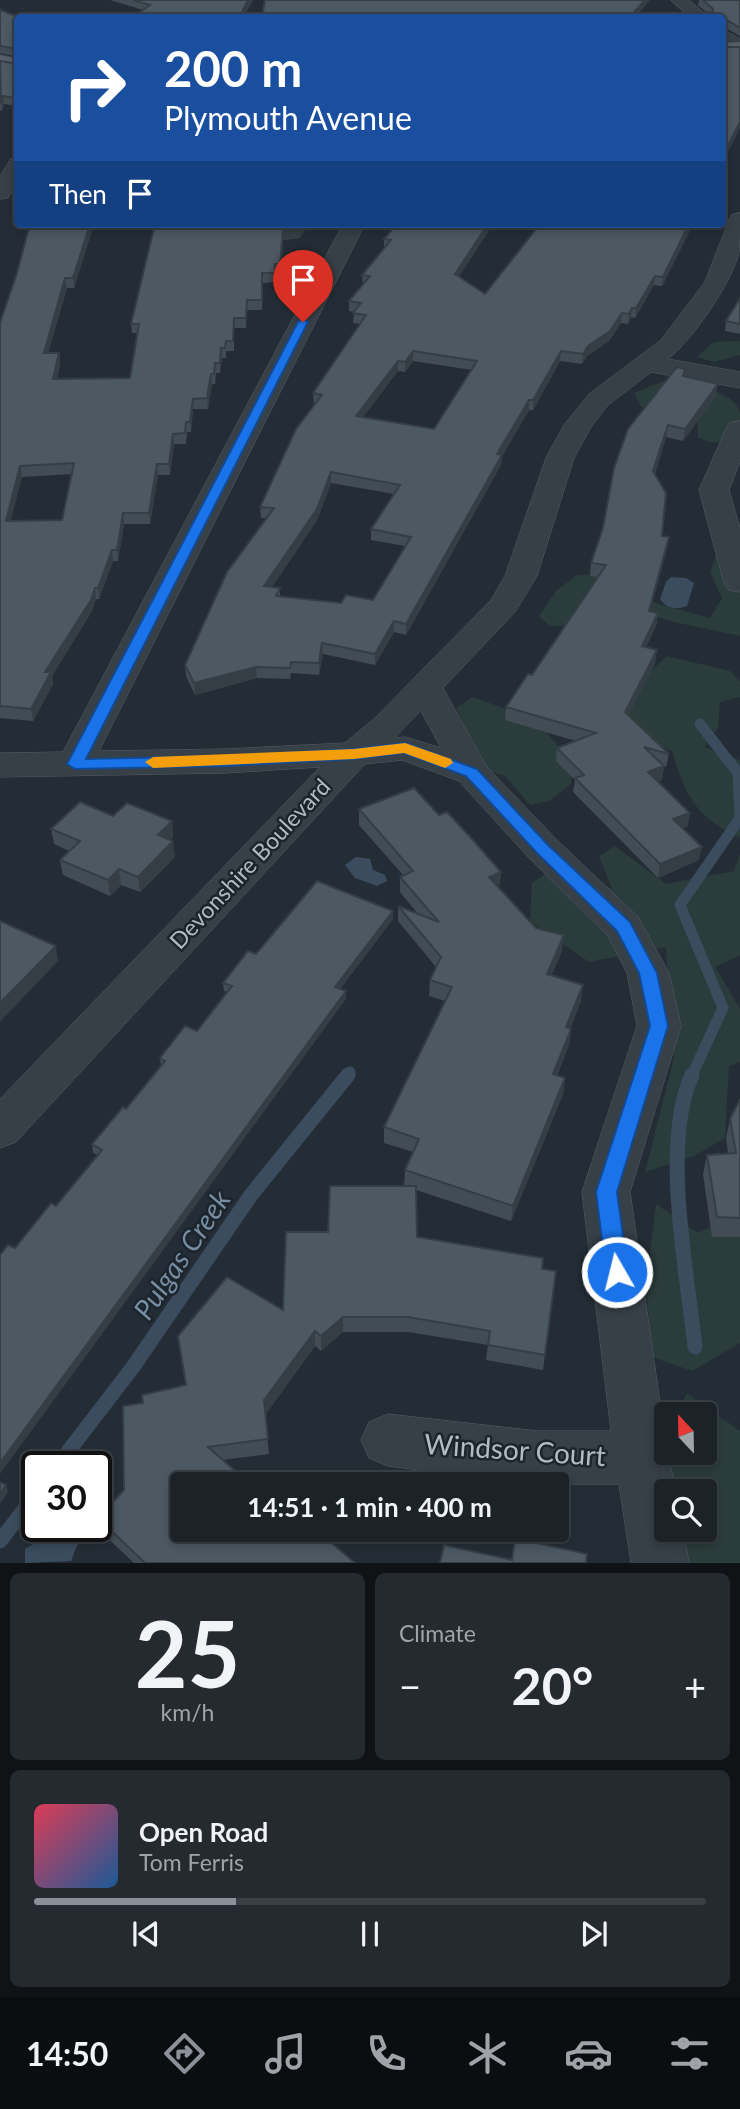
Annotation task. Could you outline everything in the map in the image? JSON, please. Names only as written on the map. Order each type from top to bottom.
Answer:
[{"type":"street","points":[[679,0],[697,14]]},
{"type":"street","name":"Devonshire Boulevard","points":[[0,1129],[354,754],[425,687],[504,605],[515,586],[560,458],[578,425],[598,400],[670,345],[716,283],[734,223]]},
{"type":"street","points":[[75,764],[352,228]]},
{"type":"street","points":[[646,363],[740,380]]},
{"type":"street","points":[[740,429],[714,491],[740,583]]},
{"type":"street","points":[[425,687],[472,772],[542,849],[624,927],[648,973],[659,1026],[607,1192],[642,1457],[660,1563]]},
{"type":"street","points":[[0,765],[226,761],[354,754],[405,748],[472,772]]},
{"type":"street","name":"Windsor Court","points":[[388,1440],[537,1458],[642,1457]]},
{"type":"shaded area","points":[[740,341],[740,355],[714,362],[697,357],[714,342]]},
{"type":"shaded area","points":[[666,380],[709,389],[730,399],[737,405],[740,413],[740,437],[712,443],[698,437],[697,412],[670,416],[641,407],[634,393]]},
{"type":"shaded area","points":[[716,555],[740,560],[740,636],[674,622],[613,604],[587,624],[550,626],[539,616],[556,591],[577,575],[604,574],[645,600],[710,618],[722,598],[710,572]]},
{"type":"shaded area","points":[[667,656],[730,671],[740,682],[740,697],[720,702],[718,728],[704,747],[740,760],[740,838],[712,822],[694,804],[682,781],[672,751],[610,723],[625,695]]},
{"type":"shaded area","points":[[473,697],[536,720],[573,764],[571,784],[549,801],[530,805],[505,776],[483,769],[456,708]]},
{"type":"shaded area","points":[[615,846],[666,884],[734,871],[740,854],[740,955],[715,967],[740,1009],[740,1062],[729,1066],[725,1138],[694,1156],[645,1172],[674,1058],[666,947],[589,962],[530,921],[532,883],[560,864],[612,889],[599,856]]},
{"type":"shaded area","points":[[656,1204],[698,1233],[729,1218],[740,1221],[740,1343],[692,1371],[652,1357],[646,1286]]},
{"type":"shaded area","points":[[687,1393],[700,1402],[682,1402]]},
{"type":"shaded area","points":[[718,1415],[740,1431],[740,1563],[661,1563],[660,1542],[717,1542],[717,1479],[658,1479],[658,1465],[718,1465]]},
{"type":"water","points":[[671,577],[686,578],[694,583],[687,606],[672,608],[660,599],[666,582]]},
{"type":"water","points":[[356,857],[370,859],[373,870],[385,875],[387,881],[377,886],[355,878],[345,865]]},
{"type":"water","points":[[37,1542],[79,1542],[71,1561],[25,1563],[25,1549]]},
{"type":"building","points":[[133,0],[248,0],[241,14],[138,14],[150,5]]},
{"type":"building","points":[[265,0],[645,0],[633,14],[263,14]]},
{"type":"building","points":[[703,0],[740,0],[740,28],[726,20],[726,14],[688,14],[713,12]]},
{"type":"building","points":[[0,10],[14,15],[14,48],[0,46]]},
{"type":"building","points":[[726,47],[740,47],[740,122],[726,149]]},
{"type":"building","points":[[0,61],[14,63],[14,97],[3,96],[1,103]]},
{"type":"building","points":[[29,228],[89,228],[73,278],[65,278],[44,353],[59,353],[53,379],[130,378],[139,324],[131,324],[154,228],[301,228],[283,231],[280,264],[275,264],[275,273],[262,273],[262,300],[247,300],[246,318],[234,318],[233,341],[226,341],[225,348],[221,348],[220,363],[215,363],[207,398],[193,399],[190,422],[186,422],[185,433],[173,434],[169,464],[157,464],[149,513],[123,513],[117,550],[112,550],[98,588],[95,588],[91,600],[45,672],[51,672],[31,709],[0,706],[0,323]],"holes":[[[74,463],[62,520],[6,521],[20,466]]]},
{"type":"building","points":[[394,228],[485,228],[455,274],[485,294],[537,228],[687,228],[663,277],[655,276],[636,308],[632,308],[629,314],[622,313],[610,331],[588,346],[583,354],[561,351],[497,454],[502,455],[406,624],[394,621],[375,654],[322,643],[319,663],[291,662],[290,668],[256,667],[194,683],[185,665],[227,572],[274,508],[260,507],[296,429],[322,395],[313,393],[366,315],[353,313],[361,303],[349,301],[370,276],[362,275],[391,240],[384,239]],"holes":[[[413,351],[477,361],[434,429],[356,416],[398,361],[405,362]],[[331,472],[400,485],[371,529],[411,537],[373,600],[346,595],[341,603],[276,596],[280,588],[264,586],[317,509]]]},
{"type":"building","points":[[740,298],[740,324],[726,321]]},
{"type":"building","points":[[677,367],[685,369],[683,376],[718,384],[685,429],[668,425],[653,471],[666,493],[662,536],[669,537],[649,611],[658,613],[642,646],[657,650],[625,712],[669,754],[644,747],[664,766],[648,772],[690,813],[673,819],[702,847],[660,864],[575,778],[584,775],[557,748],[596,733],[506,707],[528,674],[532,675],[606,565],[591,563],[603,528],[614,468],[628,429]]},
{"type":"building","points":[[414,788],[439,815],[447,812],[501,872],[489,877],[536,928],[564,935],[547,974],[583,985],[566,1027],[571,1029],[553,1074],[565,1078],[513,1206],[405,1170],[419,1139],[384,1127],[452,987],[430,980],[441,957],[398,906],[439,922],[400,877],[413,871],[359,809]]},
{"type":"building","points":[[80,802],[113,816],[127,803],[172,821],[158,835],[173,841],[138,877],[119,869],[108,880],[60,860],[80,841],[51,829]]},
{"type":"building","points":[[317,881],[393,911],[335,987],[346,991],[0,1463],[0,1255],[8,1245],[15,1248],[51,1203],[56,1206],[102,1150],[92,1144],[123,1107],[126,1109],[165,1061],[160,1058],[185,1026],[197,1031],[232,986],[223,983],[248,951],[256,954]]},
{"type":"building","points":[[0,921],[56,946],[0,1003]]},
{"type":"building","points":[[740,1099],[740,1218],[717,1217],[707,1155],[736,1153],[730,1119]]},
{"type":"building","points":[[330,1186],[416,1186],[417,1237],[543,1258],[542,1269],[556,1271],[545,1355],[488,1345],[490,1331],[408,1317],[343,1317],[321,1336],[315,1331],[264,1400],[268,1439],[208,1447],[236,1472],[170,1472],[170,1542],[331,1542],[355,1563],[145,1563],[112,1531],[112,1503],[124,1490],[123,1406],[143,1403],[142,1395],[186,1385],[178,1336],[227,1277],[283,1310],[286,1232],[328,1232]]},
{"type":"building","points":[[0,1482],[6,1485],[0,1493]]},
{"type":"building","points":[[514,1542],[533,1542],[587,1554],[586,1563],[440,1563],[444,1545],[512,1560]]},
{"type":"waterway","name":"Pulgas Creek","points":[[691,1077],[723,1008],[680,905],[740,818],[738,773],[700,724]]},
{"type":"waterway","name":"Pulgas Creek","points":[[346,1077],[350,1072]]},
{"type":"waterway","name":"Pulgas Creek","points":[[69,1451],[133,1367],[251,1195],[348,1075]]},
{"type":"waterway","points":[[692,1075],[683,1103],[678,1135],[677,1171],[682,1246],[695,1347]]},
{"type":"waterway","name":"Pulgas Creek","points":[[0,1541],[21,1514]]},
{"type":"slow traffic","points":[[153,762],[354,754],[405,748],[445,763]]},
{"type":"route","points":[[303,322],[75,764],[226,761],[354,754],[405,748],[472,772],[542,849],[624,927],[648,973],[659,1026],[607,1192],[617,1272]]}]
